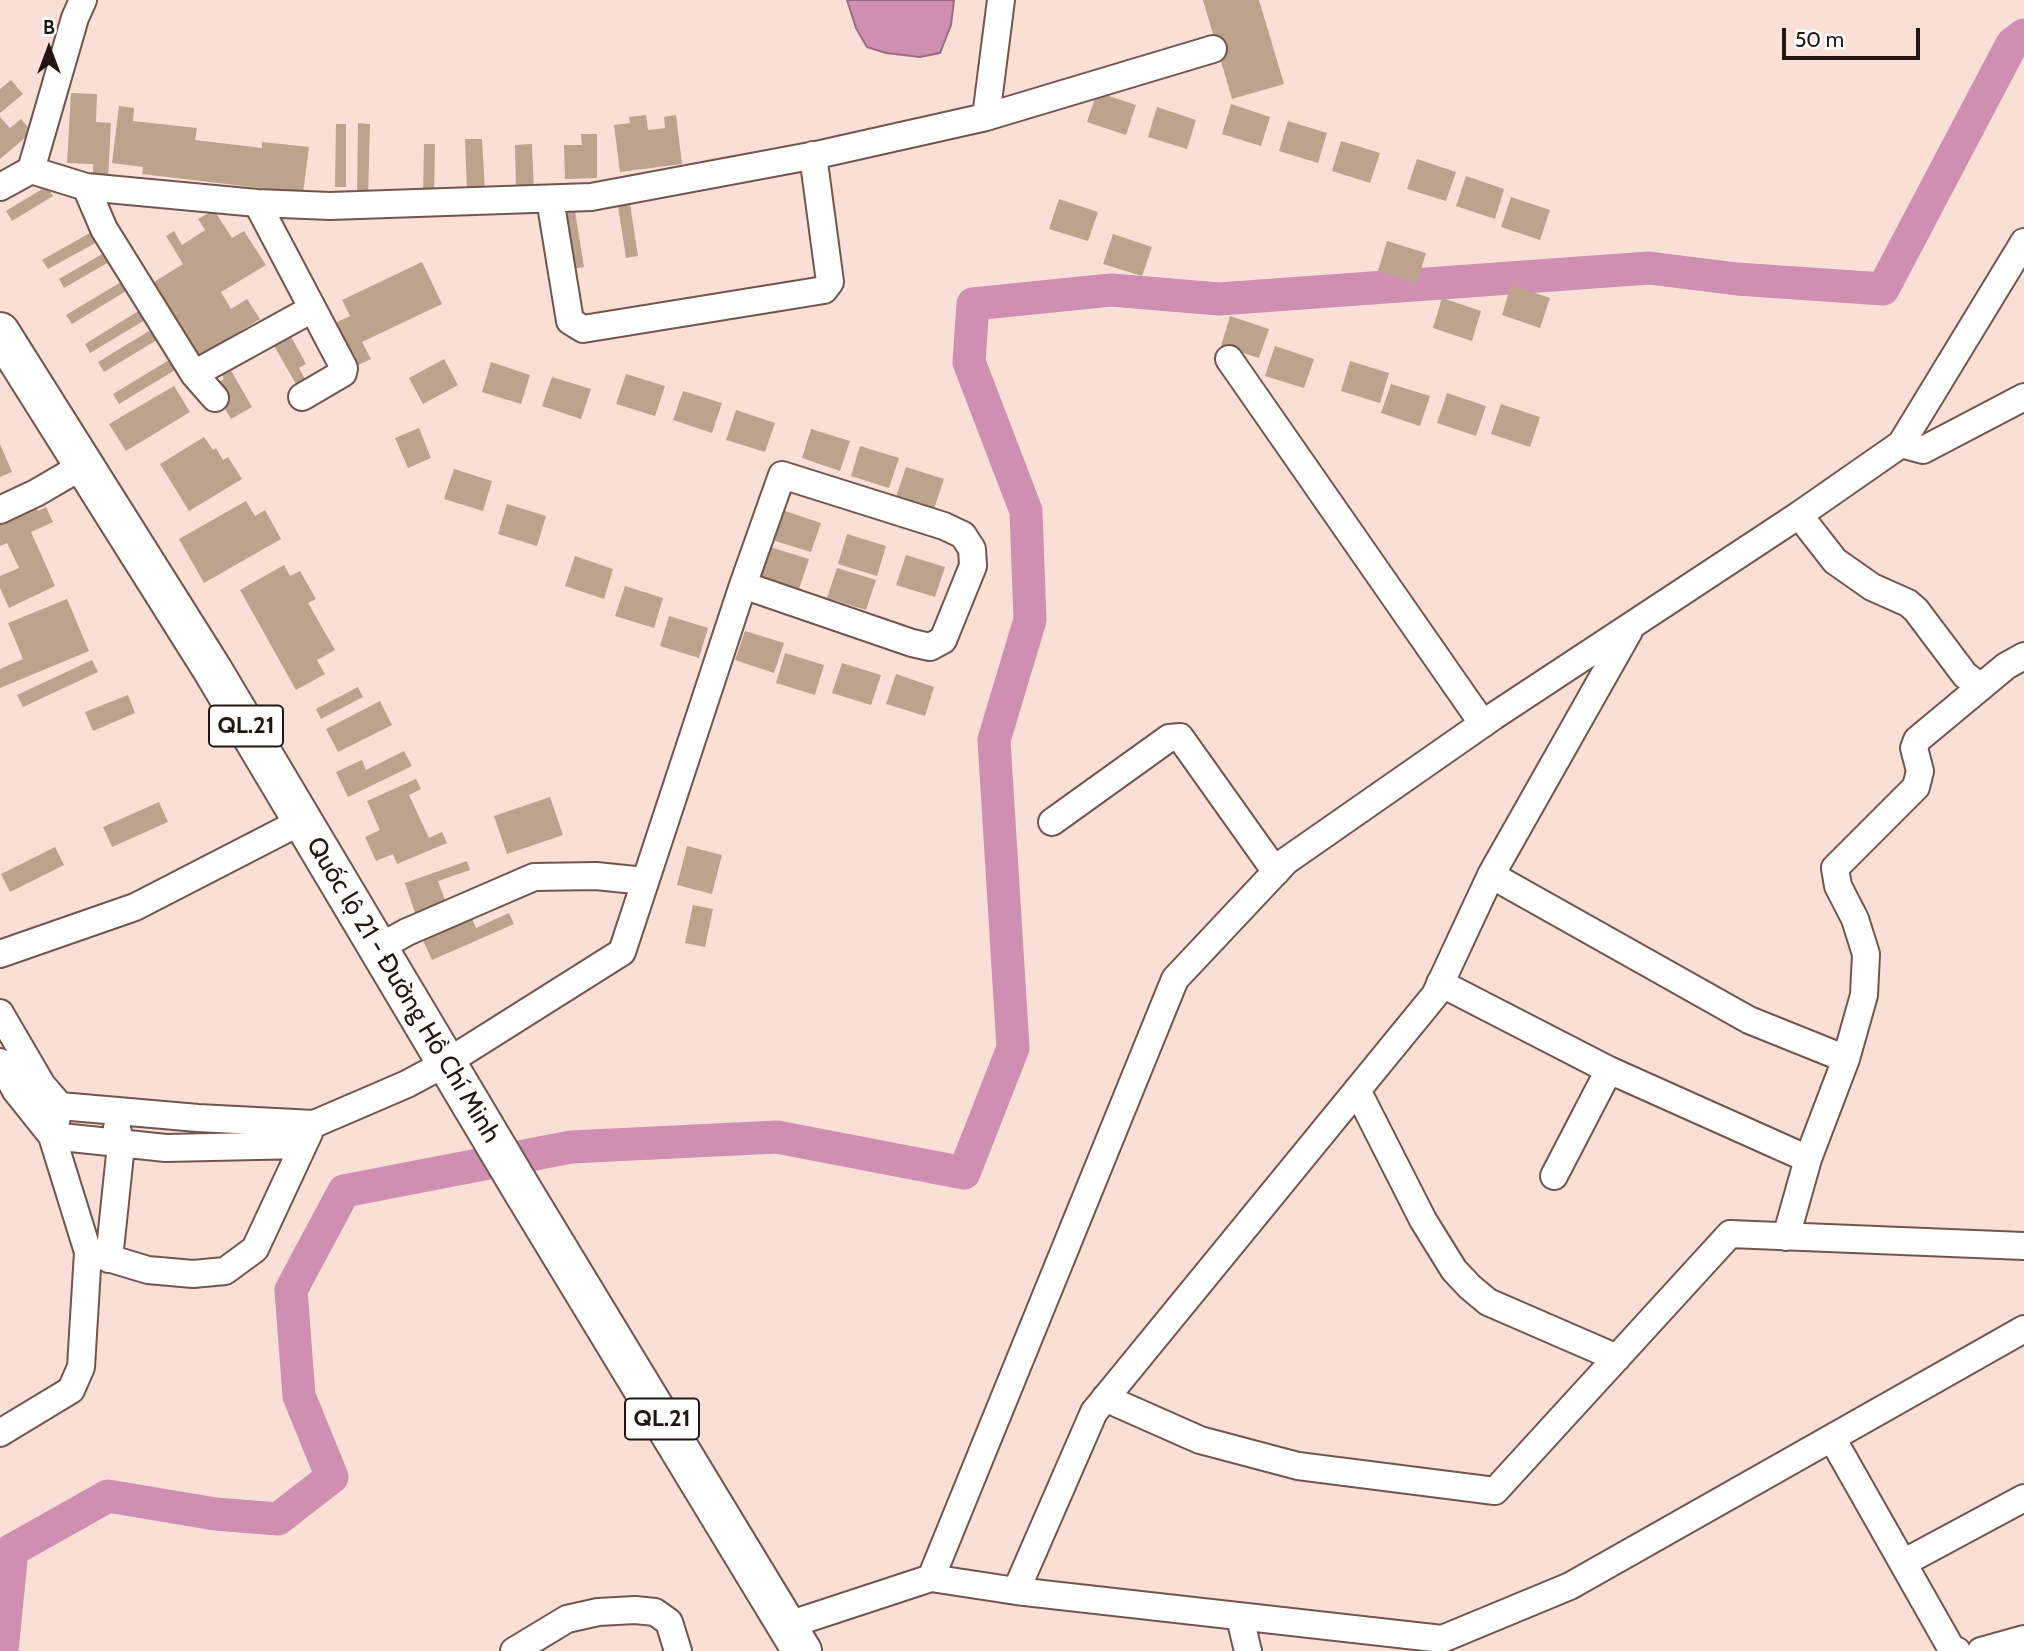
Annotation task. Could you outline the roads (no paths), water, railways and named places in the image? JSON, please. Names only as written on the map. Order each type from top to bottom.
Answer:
[{"type":"highway","name":"Quốc lộ 21 - Đường Hồ Chí Minh","points":[[0,332],[212,668],[483,1125],[795,1638]]},
{"type":"street","points":[[0,187],[31,170],[75,18],[83,0]]},
{"type":"street","points":[[985,117],[1001,0]]},
{"type":"street","points":[[31,170],[86,187],[257,203],[330,206],[591,197],[813,155],[985,117],[1213,49]]},
{"type":"street","points":[[550,199],[570,321],[583,329],[824,290],[830,282],[813,155]]},
{"type":"street","points":[[86,187],[104,229],[194,374],[215,398]]},
{"type":"street","points":[[257,203],[344,368],[343,373],[302,397]]},
{"type":"street","points":[[931,1578],[1175,979],[1286,861],[1483,724],[1799,515],[1901,444],[2024,242]]},
{"type":"street","points":[[194,374],[312,309]]},
{"type":"street","points":[[1228,359],[1483,724]]},
{"type":"street","points":[[1901,444],[1923,450],[2024,397]]},
{"type":"street","points":[[0,510],[84,465]]},
{"type":"street","points":[[52,1136],[166,1148],[309,1135],[446,1063],[622,952],[743,585],[782,475],[944,526],[962,535],[972,549],[973,566],[943,640],[930,648],[743,585]]},
{"type":"street","points":[[1799,515],[1835,561],[1872,587],[1908,603],[1916,610],[1965,675],[1981,687]]},
{"type":"street","points":[[1016,1591],[1094,1412],[1435,995],[1491,875],[1632,626]]},
{"type":"street","points":[[1786,1237],[1808,1159],[1846,1059],[1864,995],[1866,954],[1855,919],[1838,887],[1835,868],[1916,787],[1920,771],[1914,748],[1917,740],[2006,666],[2024,656]]},
{"type":"street","points":[[1052,822],[1169,738],[1180,737],[1276,872]]},
{"type":"street","points":[[0,954],[135,907],[302,821]]},
{"type":"street","points":[[1491,875],[1749,1020],[1846,1059]]},
{"type":"street","points":[[378,948],[407,932],[534,877],[596,876],[645,881]]},
{"type":"street","points":[[1440,983],[1609,1070],[1808,1159]]},
{"type":"street","points":[[0,1013],[42,1085],[60,1106],[198,1118],[309,1135]]},
{"type":"street","points":[[0,1062],[16,1091],[52,1136],[98,1255]]},
{"type":"street","points":[[1554,1176],[1609,1070]]},
{"type":"street","points":[[1357,1090],[1423,1220],[1454,1270],[1470,1287],[1488,1302],[1617,1357]]},
{"type":"street","points":[[52,1136],[60,1106]]},
{"type":"street","points":[[0,1433],[71,1390],[81,1367],[98,1255],[121,1145],[113,1110]]},
{"type":"street","points":[[98,1255],[148,1270],[193,1275],[225,1271],[255,1249],[309,1135]]},
{"type":"street","points":[[1105,1398],[1200,1440],[1298,1466],[1495,1491],[1730,1234],[2024,1246]]},
{"type":"street","points":[[795,1638],[931,1578],[1240,1618],[1442,1639],[1570,1586],[2024,1329]]},
{"type":"street","points":[[1832,1437],[1951,1647],[1957,1651]]},
{"type":"street","points":[[1903,1563],[2024,1498]]},
{"type":"street","points":[[514,1651],[567,1619],[598,1612],[635,1610],[655,1612],[668,1622],[678,1651]]},
{"type":"street","points":[[1240,1618],[1248,1651]]},
{"type":"street","points":[[1981,1651],[2024,1639]]},
{"type":"waterway","points":[[2,1651],[12,1550],[108,1496],[215,1514],[278,1519],[332,1477],[299,1396],[291,1290],[344,1191],[571,1147],[777,1137],[964,1173],[1013,1048],[994,740],[1030,620],[1026,511],[969,362],[973,304],[1111,290],[1219,299],[1649,268],[1737,279],[1883,289],[2012,44],[2024,35]]}]
